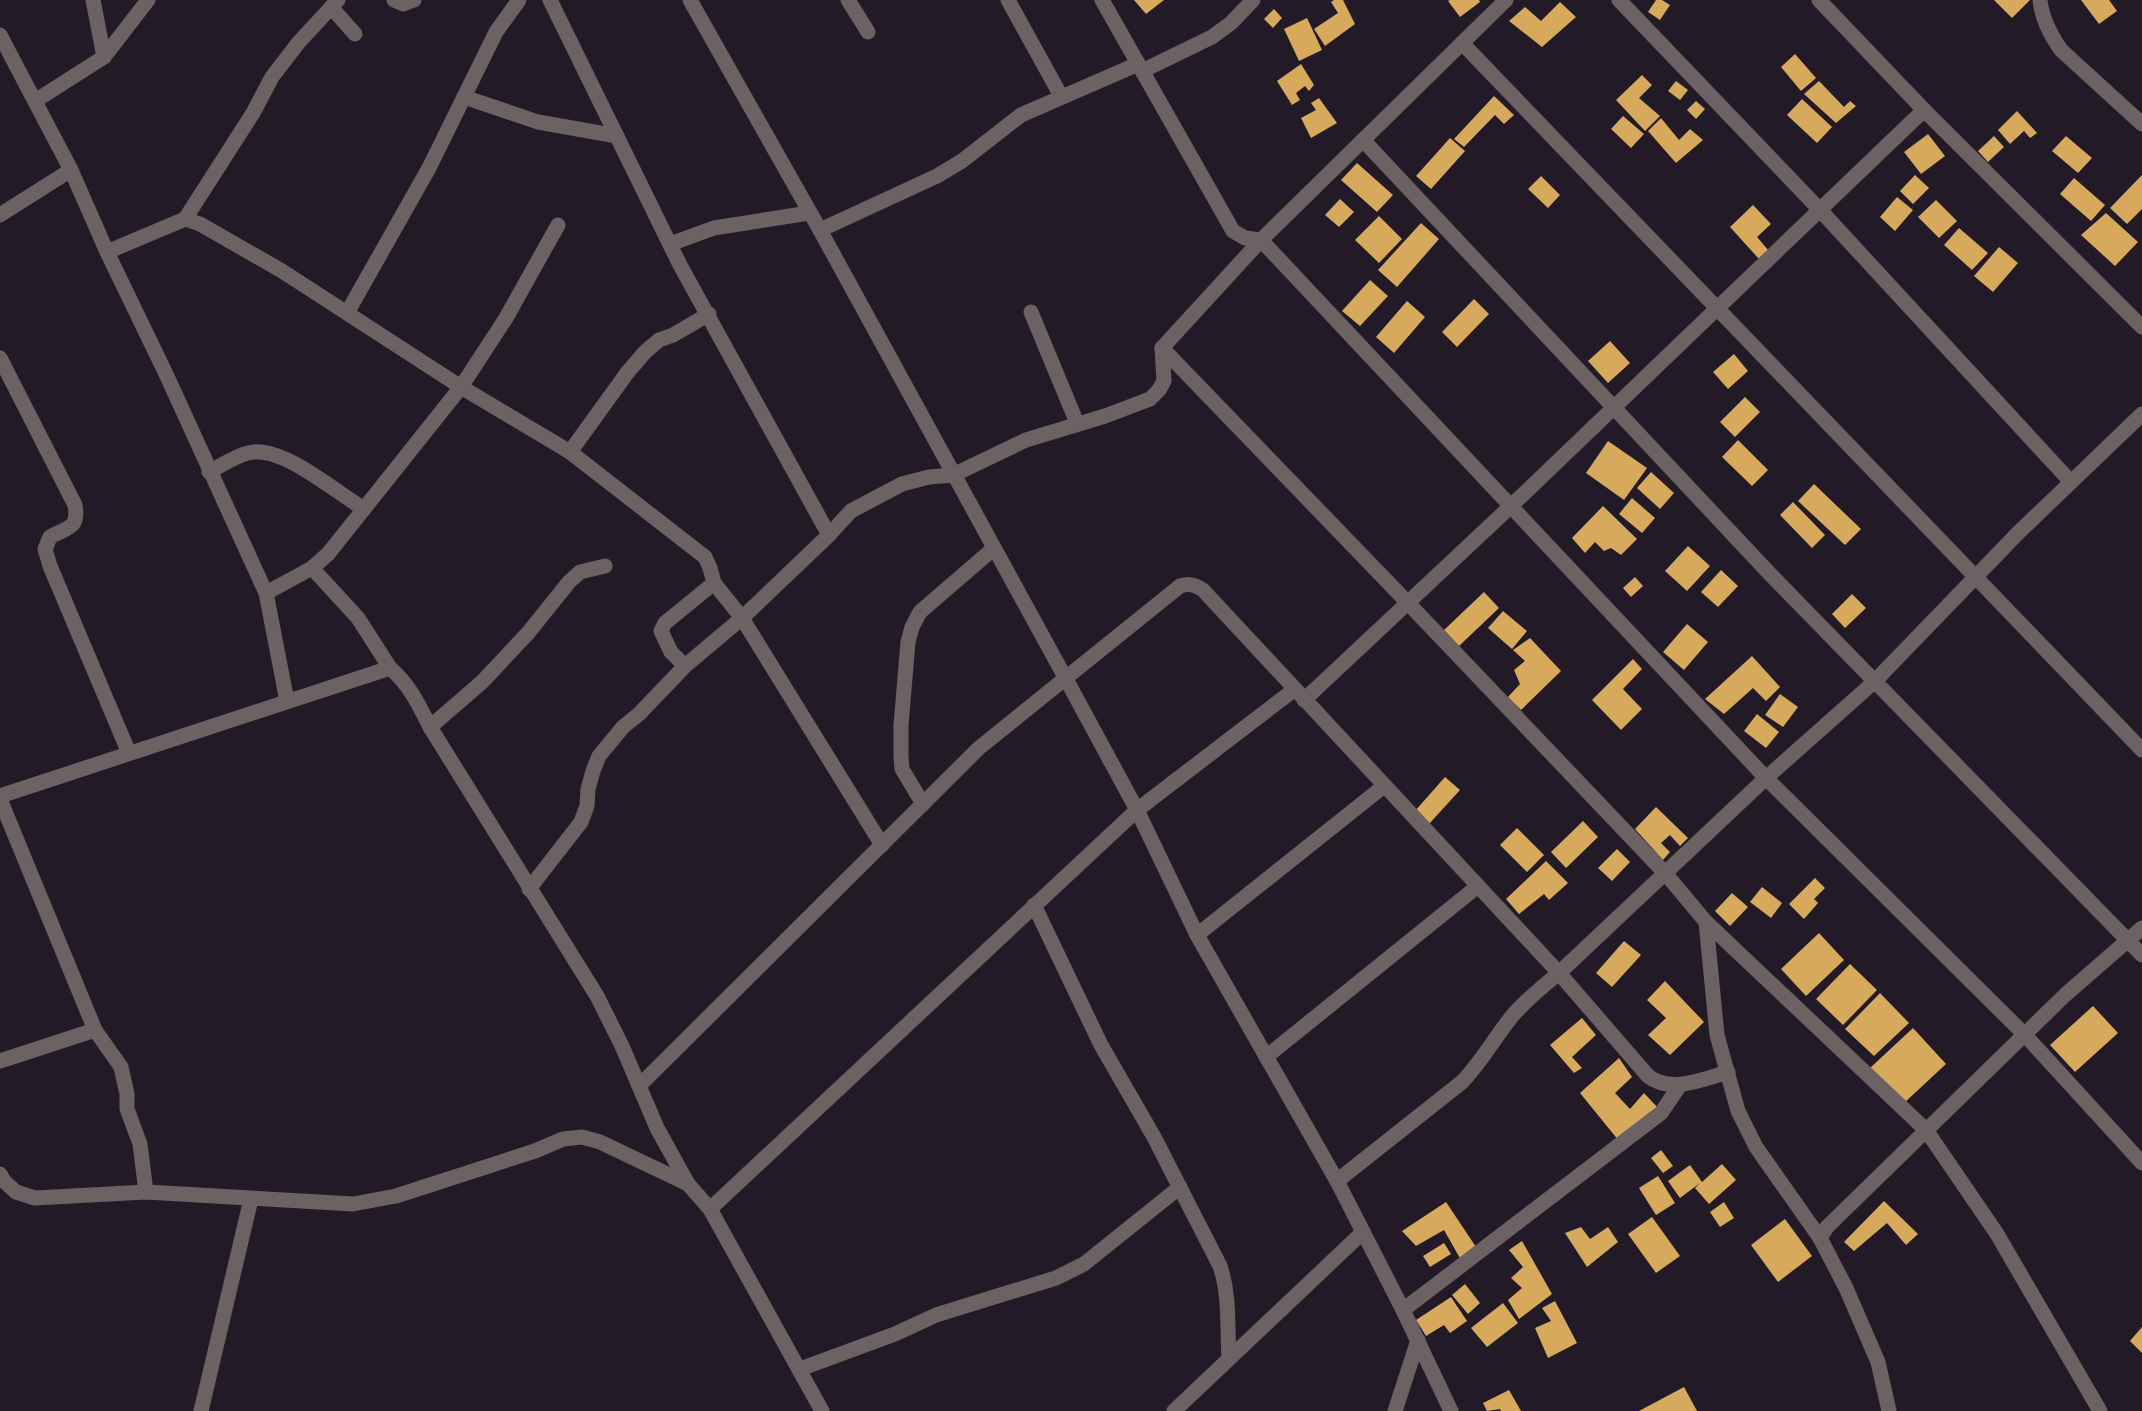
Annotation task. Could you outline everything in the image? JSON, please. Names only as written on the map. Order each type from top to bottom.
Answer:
[{"type":"street","points":[[93,0],[104,57]]},
{"type":"street","points":[[35,101],[104,57],[148,0]]},
{"type":"street","points":[[394,0],[403,3],[414,0]]},
{"type":"street","points":[[346,313],[429,168],[496,32],[519,0]]},
{"type":"street","points":[[550,0],[670,244],[830,535]]},
{"type":"street","points":[[690,0],[820,230],[1137,810],[1197,935],[1337,1182],[1418,1340],[1451,1411]]},
{"type":"street","points":[[848,0],[868,32]]},
{"type":"street","points":[[1008,0],[1061,96]]},
{"type":"street","points":[[1102,0],[1233,231],[1245,238],[1261,240],[1766,778],[2025,1035],[2142,1163]]},
{"type":"street","points":[[820,230],[937,176],[962,161],[1021,114],[1212,37],[1232,23],[1253,0]]},
{"type":"street","points":[[529,889],[581,822],[587,806],[588,789],[599,756],[623,727],[639,714],[685,666],[742,618],[830,535],[851,511],[902,484],[928,477],[953,475],[1026,440],[1105,416],[1150,399],[1164,381],[1162,348],[1261,240],[1506,0]]},
{"type":"street","points":[[1619,0],[1820,210],[2071,482]]},
{"type":"street","points":[[1819,0],[1924,111],[2142,327]]},
{"type":"street","points":[[2040,0],[2041,15],[2061,50],[2142,124]]},
{"type":"street","points":[[107,252],[184,219],[253,113],[272,77],[334,3],[355,34]]},
{"type":"street","points":[[0,35],[71,170],[266,593],[287,701]]},
{"type":"street","points":[[1462,43],[2142,750]]},
{"type":"street","points":[[464,97],[538,122],[617,136]]},
{"type":"street","points":[[710,1209],[1137,810],[1300,695],[1408,603],[1924,111]]},
{"type":"street","points":[[1364,140],[1768,573],[2142,955]]},
{"type":"street","points":[[0,215],[71,170]]},
{"type":"street","points":[[670,244],[714,228],[809,213]]},
{"type":"street","points":[[184,219],[200,224],[282,271],[461,387],[570,452],[705,557],[714,583],[742,618],[882,845]]},
{"type":"street","points":[[266,593],[312,568],[328,554],[461,387],[506,318],[558,225]]},
{"type":"street","points":[[1031,312],[1077,423]]},
{"type":"street","points":[[570,452],[627,373],[645,352],[659,340],[673,335],[709,314]]},
{"type":"street","points":[[1162,348],[1665,873],[1706,922],[1926,1130],[1997,1234],[2100,1411]]},
{"type":"street","points":[[0,358],[75,505],[77,517],[73,524],[70,528],[50,537],[45,549],[50,566],[129,753]]},
{"type":"street","points":[[1337,1182],[1462,1082],[1478,1065],[1513,1015],[1536,992],[1766,778],[1874,682],[1976,576],[2142,414]]},
{"type":"street","points":[[210,472],[241,455],[261,452],[287,460],[364,509]]},
{"type":"street","points":[[923,804],[903,769],[902,762],[901,725],[910,635],[920,612],[993,549]]},
{"type":"street","points":[[430,728],[482,682],[528,633],[569,582],[580,572],[605,566]]},
{"type":"street","points":[[312,568],[358,618],[390,668],[402,678],[417,701],[430,728],[597,996],[622,1046],[657,1128],[688,1184],[710,1209],[822,1411]]},
{"type":"street","points":[[685,666],[671,652],[661,632],[665,623],[714,583]]},
{"type":"street","points":[[639,1086],[979,748],[1180,586],[1194,584],[1203,590],[1559,973],[1648,1076],[1663,1084],[1680,1085],[1728,1072]]},
{"type":"street","points":[[146,1192],[140,1144],[127,1109],[127,1094],[121,1066],[95,1030],[0,798],[129,753],[390,668]]},
{"type":"street","points":[[1197,935],[1384,786]]},
{"type":"street","points":[[1266,1057],[1478,886]]},
{"type":"street","points":[[1034,905],[1101,1045],[1155,1137],[1220,1266],[1225,1281],[1229,1357]]},
{"type":"street","points":[[1706,922],[1717,1035],[1738,1111],[1756,1147],[1820,1238],[1846,1288],[1878,1362],[1889,1411]]},
{"type":"street","points":[[1820,1238],[1827,1227],[2065,995],[2142,928]]},
{"type":"street","points":[[0,1061],[95,1030]]},
{"type":"street","points":[[1403,1310],[1661,1113],[1680,1085]]},
{"type":"street","points":[[0,1174],[16,1192],[35,1198],[146,1192],[353,1204],[396,1196],[563,1139],[582,1137],[600,1142],[688,1184]]},
{"type":"street","points":[[800,1369],[895,1334],[936,1315],[1056,1278],[1084,1264],[1180,1187]]},
{"type":"street","points":[[201,1411],[251,1199]]},
{"type":"street","points":[[1174,1411],[1363,1232]]},
{"type":"street","points":[[1395,1411],[1418,1340]]},
{"type":"building","points":[[1134,0],[1164,0],[1146,14]]},
{"type":"building","points":[[1343,0],[1355,24],[1325,46],[1314,29],[1338,13],[1331,2]]},
{"type":"building","points":[[1479,0],[1480,2],[1460,17],[1448,1]]},
{"type":"building","points":[[1656,0],[1662,0],[1670,5],[1660,20],[1648,12]]},
{"type":"building","points":[[1994,0],[2030,0],[2012,18]]},
{"type":"building","points":[[2081,0],[2109,0],[2117,11],[2099,24]]},
{"type":"building","points":[[1560,2],[1576,17],[1542,47],[1509,21],[1525,7],[1541,21]]},
{"type":"building","points":[[1274,9],[1282,18],[1273,28],[1264,19]]},
{"type":"building","points":[[1307,18],[1322,50],[1299,61],[1284,29]]},
{"type":"building","points":[[1795,54],[1816,78],[1801,91],[1781,67]]},
{"type":"building","points":[[1301,64],[1314,85],[1309,91],[1305,86],[1296,93],[1300,100],[1292,105],[1277,81]]},
{"type":"building","points":[[1642,75],[1652,85],[1639,98],[1660,116],[1645,131],[1616,100]]},
{"type":"building","points":[[1676,81],[1688,90],[1680,100],[1668,91]]},
{"type":"building","points":[[1819,81],[1844,107],[1850,101],[1856,106],[1836,123],[1804,94]]},
{"type":"building","points":[[1494,96],[1514,115],[1504,124],[1495,115],[1464,147],[1454,139]]},
{"type":"building","points":[[1319,98],[1337,123],[1311,138],[1301,118],[1316,110],[1311,103]]},
{"type":"building","points":[[1802,99],[1832,127],[1817,143],[1787,115]]},
{"type":"building","points":[[1696,101],[1705,109],[1696,119],[1687,110]]},
{"type":"building","points":[[2017,111],[2037,133],[2030,138],[2024,131],[2010,144],[1998,130]]},
{"type":"building","points":[[1623,116],[1644,134],[1631,148],[1611,129]]},
{"type":"building","points":[[1661,118],[1679,140],[1690,129],[1703,140],[1676,163],[1648,131]]},
{"type":"building","points":[[1928,134],[1945,156],[1921,174],[1904,152]]},
{"type":"building","points":[[1994,136],[2004,147],[1988,162],[1978,151]]},
{"type":"building","points":[[2066,136],[2092,158],[2078,173],[2052,151]]},
{"type":"building","points":[[1450,138],[1465,151],[1431,189],[1416,176]]},
{"type":"building","points":[[1357,163],[1393,195],[1377,212],[1341,180]]},
{"type":"building","points":[[1915,175],[1929,188],[1913,204],[1900,191]]},
{"type":"building","points":[[2142,175],[2142,209],[2127,224],[2110,208]]},
{"type":"building","points":[[1541,176],[1560,195],[1548,208],[1528,189]]},
{"type":"building","points":[[2074,178],[2105,205],[2091,221],[2060,194]]},
{"type":"building","points":[[1897,197],[1913,210],[1895,231],[1880,217]]},
{"type":"building","points":[[1340,199],[1354,212],[1339,227],[1325,215]]},
{"type":"building","points":[[1936,200],[1957,221],[1939,238],[1918,217]]},
{"type":"building","points":[[1753,205],[1771,224],[1757,237],[1769,251],[1759,259],[1730,227]]},
{"type":"building","points":[[2106,213],[2138,242],[2115,266],[2081,235]]},
{"type":"building","points":[[1379,216],[1402,239],[1379,263],[1355,240]]},
{"type":"building","points":[[1421,223],[1439,239],[1397,287],[1378,270]]},
{"type":"building","points":[[1959,228],[1988,253],[1972,270],[1944,245]]},
{"type":"building","points":[[1999,247],[2018,263],[1993,292],[1974,276]]},
{"type":"building","points":[[1370,280],[1388,296],[1360,326],[1342,311]]},
{"type":"building","points":[[1474,299],[1489,314],[1457,347],[1442,332]]},
{"type":"building","points":[[1407,301],[1425,317],[1394,353],[1376,337]]},
{"type":"building","points":[[1610,341],[1630,363],[1608,383],[1588,361]]},
{"type":"building","points":[[1734,354],[1748,371],[1728,389],[1713,372]]},
{"type":"building","points":[[1745,397],[1760,412],[1735,437],[1720,422]]},
{"type":"building","points":[[1738,440],[1768,470],[1752,486],[1722,457]]},
{"type":"building","points":[[1608,441],[1647,468],[1624,500],[1586,473]]},
{"type":"building","points":[[1651,472],[1674,493],[1660,509],[1637,488]]},
{"type":"building","points":[[1814,484],[1861,529],[1845,545],[1798,501]]},
{"type":"building","points":[[1632,498],[1655,518],[1642,533],[1619,514]]},
{"type":"building","points":[[1793,502],[1825,535],[1812,548],[1780,515]]},
{"type":"building","points":[[1603,506],[1637,539],[1621,555],[1611,548],[1604,551],[1595,542],[1585,553],[1572,538]]},
{"type":"building","points":[[1688,546],[1710,566],[1687,591],[1665,571]]},
{"type":"building","points":[[1721,570],[1738,586],[1718,607],[1701,592]]},
{"type":"building","points":[[1635,577],[1643,586],[1631,597],[1623,588]]},
{"type":"building","points":[[1484,592],[1499,608],[1459,646],[1444,630]]},
{"type":"building","points":[[1852,594],[1866,608],[1845,628],[1832,614]]},
{"type":"building","points":[[1503,611],[1527,631],[1512,649],[1488,628]]},
{"type":"building","points":[[1687,624],[1708,642],[1684,670],[1663,652]]},
{"type":"building","points":[[1530,638],[1561,671],[1521,710],[1508,697],[1520,684],[1514,670],[1525,661],[1513,650]]},
{"type":"building","points":[[1752,656],[1780,687],[1766,701],[1753,688],[1724,714],[1705,699]]},
{"type":"building","points":[[1633,659],[1642,669],[1623,689],[1642,709],[1621,730],[1592,700]]},
{"type":"building","points":[[1780,694],[1798,707],[1783,727],[1765,715]]},
{"type":"building","points":[[1757,714],[1779,732],[1766,748],[1744,731]]},
{"type":"building","points":[[1445,777],[1460,790],[1429,824],[1415,811]]},
{"type":"building","points":[[1656,807],[1688,838],[1680,846],[1670,835],[1661,843],[1670,852],[1663,860],[1635,829]]},
{"type":"building","points":[[1583,821],[1598,837],[1566,868],[1551,852]]},
{"type":"building","points":[[1517,828],[1544,855],[1527,872],[1500,845]]},
{"type":"building","points":[[1617,849],[1630,862],[1612,881],[1598,868]]},
{"type":"building","points":[[1546,861],[1568,883],[1549,900],[1544,894],[1519,914],[1506,899]]},
{"type":"building","points":[[1815,878],[1825,888],[1814,899],[1818,903],[1804,919],[1789,904]]},
{"type":"building","points":[[1762,887],[1782,903],[1771,918],[1750,902]]},
{"type":"building","points":[[1732,893],[1748,907],[1730,926],[1715,911]]},
{"type":"building","points":[[1819,933],[1844,960],[1806,996],[1781,969]]},
{"type":"building","points":[[1624,941],[1641,955],[1612,987],[1596,973]]},
{"type":"building","points":[[1850,964],[1877,990],[1843,1025],[1816,999]]},
{"type":"building","points":[[1665,981],[1704,1022],[1670,1055],[1648,1035],[1666,1018],[1647,1000]]},
{"type":"building","points":[[1880,993],[1909,1023],[1874,1056],[1845,1029]]},
{"type":"building","points":[[2093,1006],[2118,1033],[2075,1072],[2050,1045]]},
{"type":"building","points":[[1582,1018],[1596,1035],[1572,1057],[1582,1068],[1574,1073],[1550,1045]]},
{"type":"building","points":[[1913,1028],[1946,1064],[1903,1104],[1870,1068]]},
{"type":"building","points":[[1619,1058],[1632,1077],[1615,1093],[1630,1109],[1644,1093],[1659,1109],[1619,1141],[1580,1093]]},
{"type":"building","points":[[1661,1150],[1673,1166],[1663,1173],[1651,1158]]},
{"type":"building","points":[[1722,1164],[1736,1180],[1709,1204],[1695,1188],[1700,1183],[1680,1198],[1668,1181],[1690,1165],[1702,1182]]},
{"type":"building","points":[[1658,1176],[1675,1203],[1656,1215],[1639,1188]]},
{"type":"building","points":[[1884,1201],[1918,1234],[1906,1245],[1887,1223],[1854,1251],[1844,1242]]},
{"type":"building","points":[[1446,1202],[1478,1250],[1461,1260],[1444,1230],[1416,1246],[1402,1231]]},
{"type":"building","points":[[1724,1202],[1734,1218],[1720,1227],[1710,1212]]},
{"type":"building","points":[[1652,1217],[1680,1256],[1656,1273],[1628,1234]]},
{"type":"building","points":[[1785,1219],[1812,1256],[1778,1282],[1751,1245]]},
{"type":"building","points":[[1581,1227],[1590,1239],[1608,1227],[1618,1242],[1587,1267],[1565,1233]]},
{"type":"building","points":[[1522,1241],[1552,1294],[1519,1319],[1508,1300],[1522,1288],[1511,1278],[1523,1267],[1509,1250]]},
{"type":"building","points":[[1444,1243],[1451,1254],[1430,1267],[1423,1256]]},
{"type":"building","points":[[1465,1284],[1480,1303],[1468,1314],[1452,1295]]},
{"type":"building","points":[[1451,1297],[1467,1321],[1450,1333],[1444,1325],[1426,1336],[1416,1320]]},
{"type":"building","points":[[1555,1301],[1577,1343],[1548,1358],[1535,1328],[1551,1321],[1542,1308]]},
{"type":"building","points":[[1503,1303],[1518,1323],[1487,1347],[1471,1328]]},
{"type":"building","points":[[2142,1327],[2142,1353],[2130,1341]]},
{"type":"building","points":[[1684,1387],[1697,1411],[1639,1411]]},
{"type":"building","points":[[1509,1390],[1521,1411],[1501,1411],[1500,1409],[1487,1411],[1483,1403]]}]
